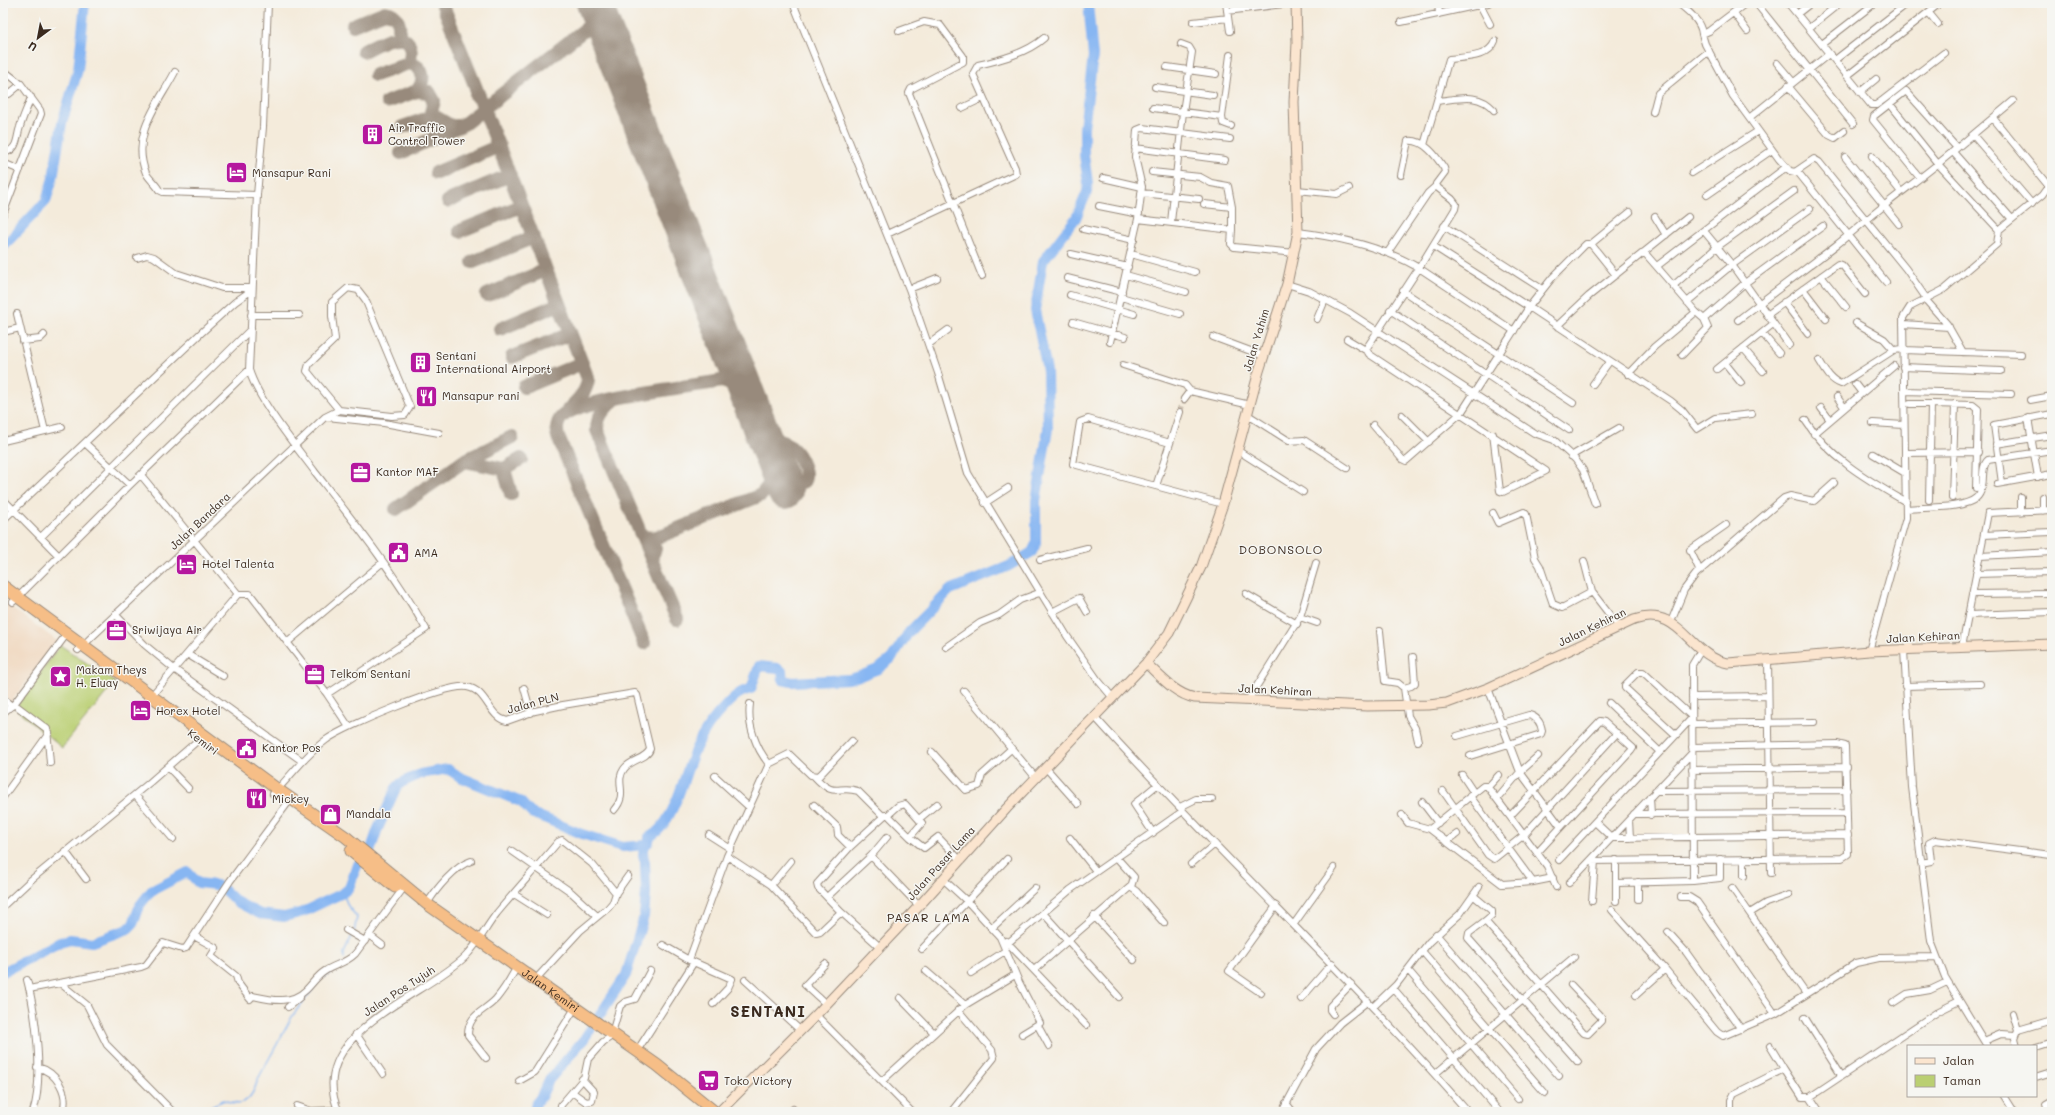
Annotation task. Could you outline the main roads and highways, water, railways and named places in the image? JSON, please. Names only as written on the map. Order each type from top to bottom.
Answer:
[{"type":"highway","name":"Kemiri","points":[[3,586],[16,600],[63,639],[80,647]]},
{"type":"highway","name":"Kemiri","points":[[3,594],[16,600],[275,792],[344,840],[385,873]]},
{"type":"highway","name":"Kemiri","points":[[275,792],[286,804],[344,840]]},
{"type":"highway","name":"Jalan Kemiri","points":[[385,873],[476,942],[535,980],[578,1013]]},
{"type":"highway","name":"Jalan Kemiri","points":[[403,888],[427,904],[514,972],[608,1034],[706,1112]]},
{"type":"highway","name":"Jalan Kemiri","points":[[608,1034],[637,1051],[687,1088],[715,1112]]},
{"type":"waterway","points":[[3,247],[46,201],[53,178],[62,123],[78,70],[85,3]]},
{"type":"waterway","points":[[3,972],[60,942],[70,939],[92,942],[128,929],[133,924],[140,905],[151,891],[188,872],[198,883],[216,885],[222,888],[237,902],[260,914],[284,917],[303,912],[343,893],[349,888],[357,866],[371,849],[377,831],[396,788],[401,783],[420,774],[448,769],[460,777],[521,802],[531,813],[582,834],[623,847],[645,845],[649,842],[649,837],[658,831],[672,811],[695,750],[705,731],[732,699],[751,689],[759,666],[777,668],[782,671],[783,680],[792,682],[849,679],[878,669],[891,659],[909,632],[950,590],[1009,566],[1032,552],[1036,544],[1036,501],[1048,429],[1047,371],[1035,310],[1043,261],[1076,218],[1087,192],[1088,183],[1084,155],[1084,128],[1093,56],[1088,3]]},
{"type":"waterway","points":[[534,1112],[536,1103],[541,1097],[549,1080],[584,1039],[626,975],[644,916],[646,892],[645,862],[643,855],[645,845]]},
{"type":"waterway","points":[[343,893],[348,906],[357,917],[354,932]]},
{"type":"waterway","points":[[344,958],[344,953],[352,936]]},
{"type":"waterway","points":[[206,1112],[211,1106],[224,1100],[237,1103],[247,1100],[250,1097],[258,1079],[293,1015],[321,978],[339,968],[341,965]]},
{"type":"tunnel","points":[[1180,412],[1184,399]]},
{"type":"place","name":"Air Traffic Control Tower","points":[[373,134]]},
{"type":"place","name":"Mansapur Rani","points":[[236,173]]},
{"type":"place","name":"Sentani International Airport","points":[[420,362]]},
{"type":"place","name":"Mansapur rani","points":[[427,396]]},
{"type":"place","name":"Kantor MAF","points":[[360,472]]},
{"type":"place","name":"AMA","points":[[399,553]]},
{"type":"place","name":"Hotel Talenta","points":[[186,564]]},
{"type":"place","name":"Sriwijaya Air","points":[[117,630]]},
{"type":"place","name":"Telkom Sentani","points":[[315,674]]},
{"type":"place","name":"Makam Theys H. Eluay","points":[[60,676]]},
{"type":"place","name":"Horex Hotel","points":[[140,711]]},
{"type":"place","name":"Kantor Pos","points":[[246,748]]},
{"type":"place","name":"Mickey","points":[[256,799]]},
{"type":"place","name":"Mandala","points":[[331,814]]},
{"type":"place","name":"Toko Victory","points":[[709,1081]]},
{"type":"district","name":"DOBONSOLO","points":[[1281,550]]},
{"type":"district","name":"PASAR LAMA","points":[[929,918]]},
{"type":"district","name":"SENTANI","points":[[768,1012]]}]
